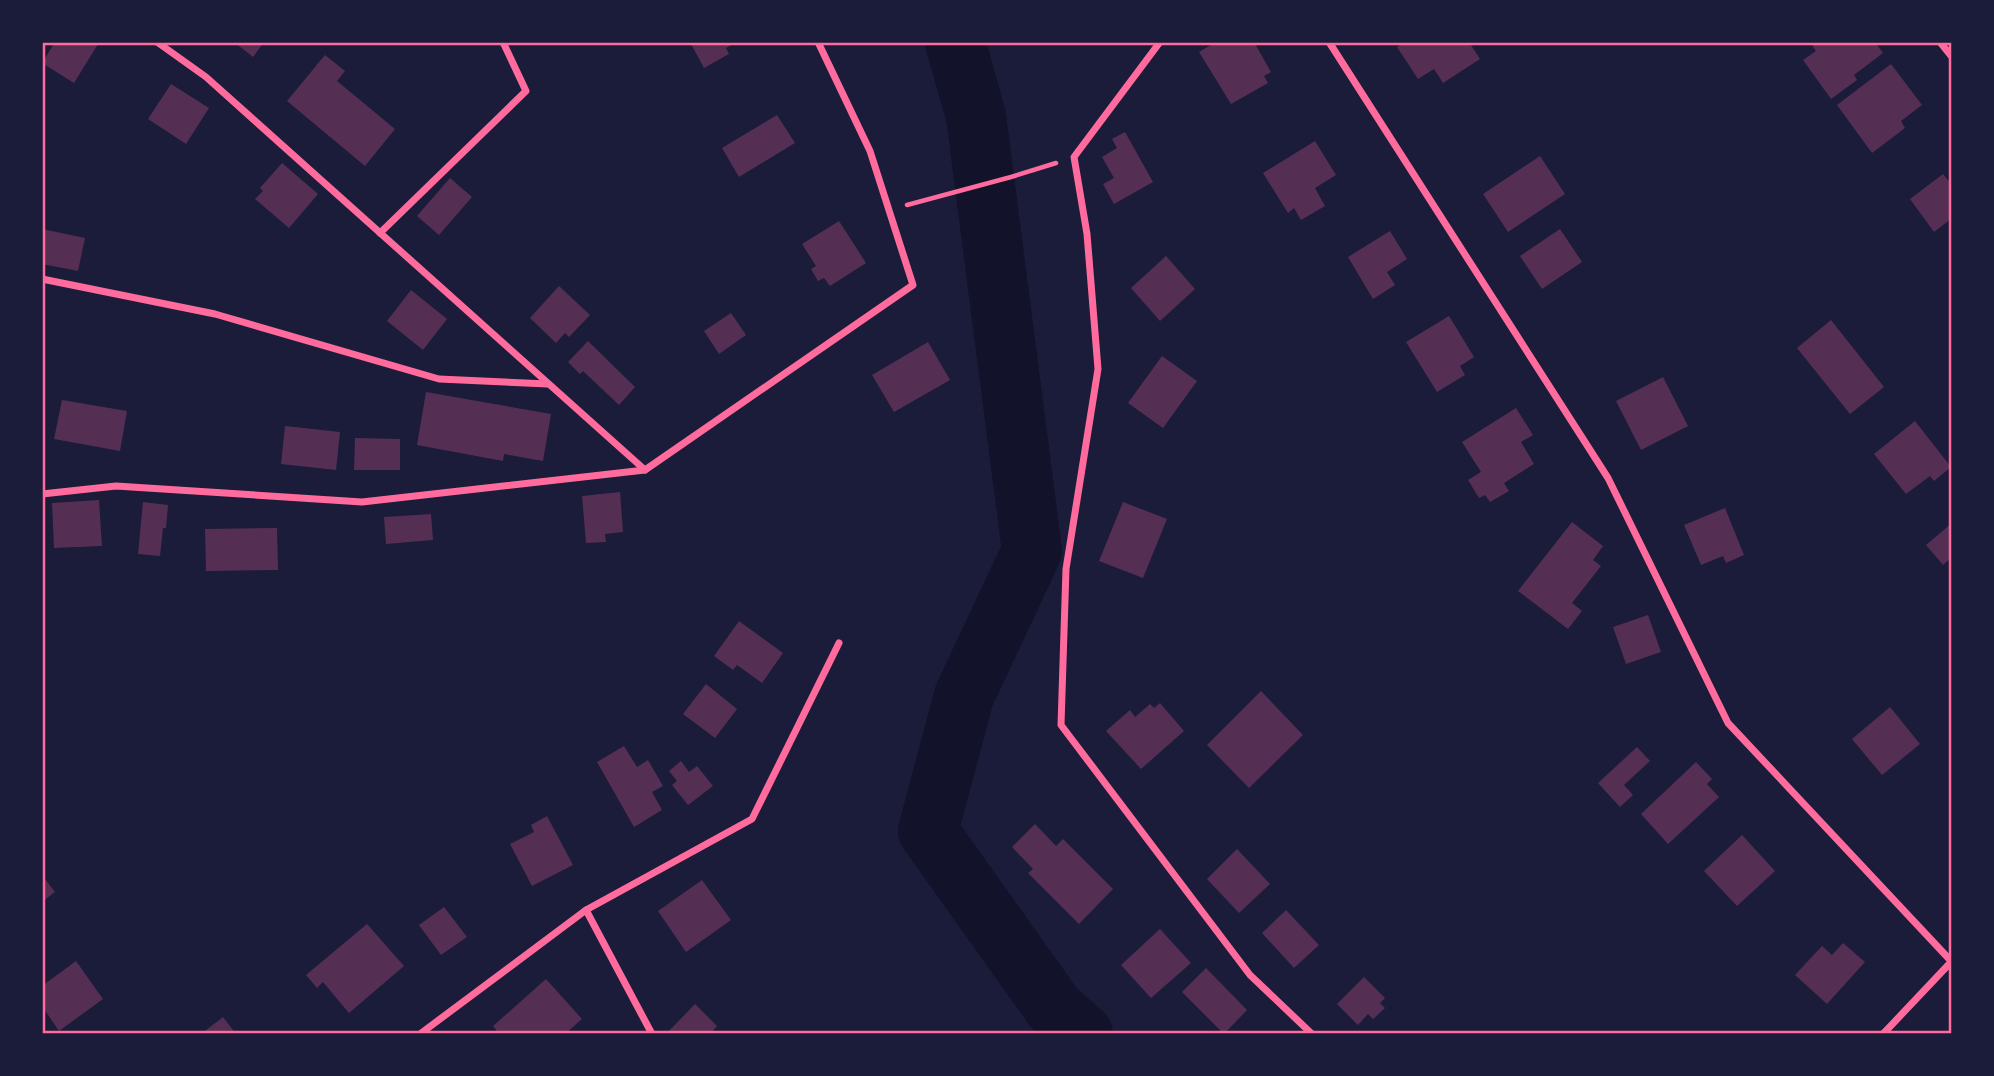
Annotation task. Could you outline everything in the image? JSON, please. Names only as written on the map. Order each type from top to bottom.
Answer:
[{"type":"street","points":[[157,42],[206,77],[645,470]]},
{"type":"street","points":[[380,233],[526,91],[503,42]]},
{"type":"street","points":[[42,494],[116,486],[362,502],[645,470],[913,285],[870,151],[818,42]]},
{"type":"street","points":[[1160,42],[1074,157],[1087,234],[1098,369],[1066,569],[1061,725],[1251,975],[1312,1034]]},
{"type":"street","points":[[1329,42],[1608,478],[1728,723],[1952,961],[1884,1034]]},
{"type":"street","points":[[1941,42],[1952,57]]},
{"type":"street","points":[[42,279],[215,314],[439,379],[548,384]]},
{"type":"street","points":[[420,1034],[586,910],[751,819],[839,643]]},
{"type":"street","points":[[586,910],[652,1034]]},
{"type":"path","points":[[932,198],[1074,157]]},
{"type":"building","points":[[55,42],[98,44],[74,83],[42,63]]},
{"type":"building","points":[[234,42],[264,42],[253,57]]},
{"type":"building","points":[[690,42],[737,42],[726,48],[729,54],[704,68]]},
{"type":"building","points":[[1216,42],[1254,42],[1271,72],[1264,76],[1268,83],[1231,104],[1199,52]]},
{"type":"building","points":[[1404,42],[1469,42],[1480,59],[1443,83],[1434,69],[1418,79],[1397,47]]},
{"type":"building","points":[[1810,42],[1875,42],[1883,53],[1854,75],[1857,80],[1831,99],[1803,60],[1816,51]]},
{"type":"building","points":[[325,55],[345,71],[337,81],[395,129],[365,166],[287,101]]},
{"type":"building","points":[[1891,64],[1922,105],[1901,121],[1905,128],[1872,153],[1837,105]]},
{"type":"building","points":[[171,84],[209,108],[186,144],[148,119]]},
{"type":"building","points":[[777,115],[795,143],[739,177],[722,148]]},
{"type":"building","points":[[1125,132],[1153,182],[1114,204],[1103,184],[1114,178],[1102,157],[1117,148],[1112,139]]},
{"type":"building","points":[[1315,141],[1336,175],[1315,188],[1325,206],[1301,220],[1294,208],[1288,213],[1263,173]]},
{"type":"building","points":[[1540,156],[1565,194],[1508,232],[1483,194]]},
{"type":"building","points":[[282,163],[318,194],[289,228],[255,199],[263,191],[260,188]]},
{"type":"building","points":[[1943,174],[1952,185],[1952,218],[1934,232],[1910,199]]},
{"type":"building","points":[[450,178],[472,197],[439,235],[417,216]]},
{"type":"building","points":[[839,221],[866,263],[830,286],[824,278],[818,281],[811,269],[816,266],[802,244]]},
{"type":"building","points":[[42,229],[85,238],[78,271],[42,264]]},
{"type":"building","points":[[1560,229],[1582,262],[1542,289],[1520,256]]},
{"type":"building","points":[[1390,231],[1407,259],[1387,272],[1395,285],[1373,299],[1348,257]]},
{"type":"building","points":[[1166,256],[1195,289],[1160,321],[1131,288]]},
{"type":"building","points":[[559,286],[590,315],[569,337],[565,333],[556,343],[530,318]]},
{"type":"building","points":[[411,290],[447,319],[423,350],[387,321]]},
{"type":"building","points":[[731,313],[746,335],[719,354],[704,331]]},
{"type":"building","points":[[1449,316],[1474,357],[1460,366],[1465,375],[1437,392],[1406,342]]},
{"type":"building","points":[[1831,320],[1884,387],[1850,414],[1797,348]]},
{"type":"building","points":[[588,341],[635,387],[619,405],[583,371],[580,374],[568,362]]},
{"type":"building","points":[[928,342],[950,380],[894,412],[872,375]]},
{"type":"building","points":[[1162,356],[1197,381],[1163,428],[1128,403]]},
{"type":"building","points":[[1663,377],[1688,426],[1641,450],[1616,401]]},
{"type":"building","points":[[426,392],[551,414],[543,461],[504,454],[503,461],[417,445]]},
{"type":"building","points":[[62,400],[127,411],[120,451],[54,439]]},
{"type":"building","points":[[1516,408],[1533,435],[1521,442],[1534,464],[1504,483],[1509,491],[1490,502],[1485,495],[1479,498],[1468,480],[1481,472],[1462,442]]},
{"type":"building","points":[[1915,421],[1951,467],[1934,481],[1930,476],[1906,494],[1874,454]]},
{"type":"building","points":[[285,426],[340,432],[336,470],[281,464]]},
{"type":"building","points":[[355,438],[400,439],[400,470],[354,470]]},
{"type":"building","points":[[620,492],[623,532],[605,534],[606,542],[586,543],[582,496]]},
{"type":"building","points":[[99,500],[102,546],[54,548],[52,503]]},
{"type":"building","points":[[143,502],[168,505],[160,556],[138,554]]},
{"type":"building","points":[[1123,502],[1167,519],[1143,578],[1099,561]]},
{"type":"building","points":[[1725,508],[1744,555],[1726,563],[1723,556],[1701,565],[1684,525]]},
{"type":"building","points":[[431,514],[433,540],[386,544],[384,517]]},
{"type":"building","points":[[1572,522],[1603,546],[1593,560],[1601,566],[1572,603],[1582,611],[1568,629],[1518,591]]},
{"type":"building","points":[[1952,523],[1952,557],[1943,565],[1926,545]]},
{"type":"building","points":[[277,528],[278,570],[206,571],[205,529]]},
{"type":"building","points":[[1648,615],[1661,652],[1626,664],[1613,627]]},
{"type":"building","points":[[739,621],[783,653],[762,683],[737,665],[733,670],[714,656]]},
{"type":"building","points":[[706,684],[737,709],[715,738],[683,714]]},
{"type":"building","points":[[1261,691],[1303,735],[1249,788],[1207,745]]},
{"type":"building","points":[[1160,703],[1184,731],[1141,769],[1106,731],[1130,710],[1135,717],[1150,704],[1154,708]]},
{"type":"building","points":[[1890,707],[1920,744],[1882,775],[1852,739]]},
{"type":"building","points":[[624,746],[637,767],[648,760],[663,786],[652,792],[662,810],[634,827],[597,762]]},
{"type":"building","points":[[1637,747],[1650,761],[1624,785],[1633,795],[1620,807],[1598,783]]},
{"type":"building","points":[[681,761],[689,772],[697,766],[713,786],[688,805],[672,785],[677,781],[669,771]]},
{"type":"building","points":[[1696,762],[1712,779],[1707,784],[1719,797],[1668,844],[1641,814]]},
{"type":"building","points":[[547,816],[573,865],[532,886],[510,844],[534,832],[531,825]]},
{"type":"building","points":[[1035,824],[1056,846],[1063,839],[1113,889],[1079,924],[1028,873],[1033,869],[1012,847]]},
{"type":"building","points":[[1742,835],[1775,871],[1737,906],[1704,871]]},
{"type":"building","points":[[1237,849],[1270,884],[1239,913],[1207,879]]},
{"type":"building","points":[[42,875],[55,892],[42,902]]},
{"type":"building","points":[[702,880],[731,920],[686,952],[658,911]]},
{"type":"building","points":[[444,907],[467,937],[441,955],[419,925]]},
{"type":"building","points":[[1286,910],[1319,945],[1294,968],[1262,933]]},
{"type":"building","points":[[367,924],[404,966],[349,1013],[323,982],[317,988],[306,975]]},
{"type":"building","points":[[1160,929],[1191,963],[1151,998],[1121,965]]},
{"type":"building","points":[[1843,943],[1865,962],[1827,1004],[1795,975],[1822,946],[1832,955]]},
{"type":"building","points":[[76,961],[103,999],[59,1031],[42,1006],[42,986]]},
{"type":"building","points":[[1206,968],[1247,1010],[1224,1034],[1182,992]]},
{"type":"building","points":[[1364,977],[1385,998],[1380,1003],[1385,1008],[1373,1019],[1368,1014],[1358,1025],[1337,1004]]},
{"type":"building","points":[[546,979],[582,1019],[565,1034],[499,1034],[493,1026]]},
{"type":"building","points":[[695,1004],[717,1026],[712,1034],[666,1034]]},
{"type":"building","points":[[223,1017],[236,1034],[201,1034]]},
{"type":"waterway","points":[[955,42],[976,116],[1032,551],[964,696],[928,831],[1054,1008],[1083,1034]]}]
